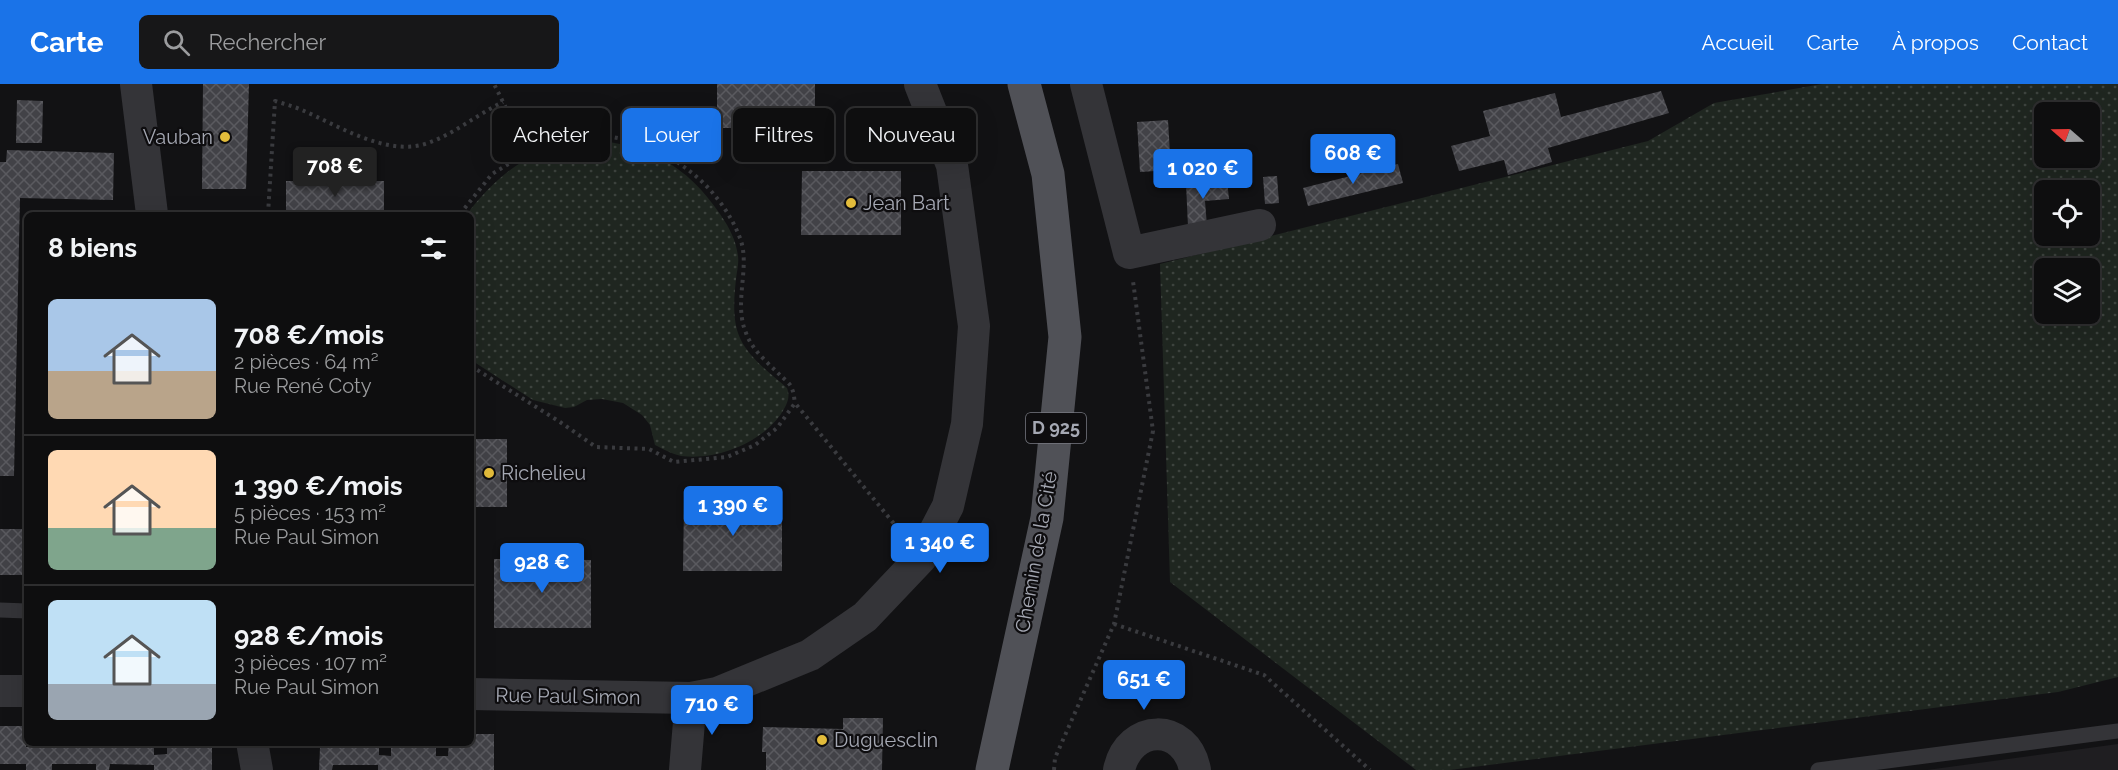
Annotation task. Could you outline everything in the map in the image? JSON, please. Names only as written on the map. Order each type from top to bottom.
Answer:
[{"type":"main road","name":"Chemin de la Cité","points":[[992,770],[1047,518],[1065,337],[1048,174],[1024,84]]},
{"type":"street","points":[[136,84],[152,212]]},
{"type":"street","name":"Rue Paul Simon","points":[[474,694],[692,698],[717,693],[810,655],[865,617],[921,558],[948,506],[967,424],[974,326],[952,165],[920,84]]},
{"type":"street","points":[[1086,84],[1129,254],[1260,225]]},
{"type":"street","points":[[0,690],[24,691]]},
{"type":"street","points":[[685,770],[692,698]]},
{"type":"street","points":[[1119,770],[1122,757],[1129,746],[1139,738],[1152,734],[1165,735],[1177,740],[1187,748],[1195,770]]},
{"type":"street","points":[[253,746],[257,770]]},
{"type":"lane","points":[[0,610],[24,611]]},
{"type":"lane","points":[[1818,770],[1873,767],[2118,730]]},
{"type":"path","points":[[494,84],[506,108]]},
{"type":"path","points":[[268,212],[275,101],[302,110],[336,127],[361,136],[387,144],[409,147],[425,144],[443,136],[503,102]]},
{"type":"path","points":[[610,137],[628,140],[657,150],[673,159],[704,184],[725,210],[740,238],[743,253],[741,314],[746,334],[758,352],[792,387],[795,403],[921,558]]},
{"type":"path","points":[[462,212],[492,174],[512,162]]},
{"type":"path","points":[[1054,770],[1055,758],[1114,624],[1153,431],[1129,254]]},
{"type":"path","points":[[474,368],[596,447],[649,449],[674,462],[728,457],[755,445],[777,428],[795,403]]},
{"type":"path","points":[[1114,624],[1264,675],[1370,770]]},
{"type":"shaded area","points":[[1822,84],[2118,84],[2118,677],[2058,692],[1450,770],[1416,770],[1170,582],[1160,264],[1648,141],[1714,103]]},
{"type":"shaded area","points":[[610,142],[622,145],[622,162],[667,162],[694,182],[720,214],[736,245],[738,259],[734,301],[737,331],[740,338],[761,365],[787,388],[785,408],[762,434],[723,453],[695,457],[681,456],[655,445],[650,425],[642,415],[623,403],[602,399],[587,400],[574,407],[565,408],[533,400],[474,362],[474,212],[469,212],[493,185],[520,163],[610,162]]},
{"type":"shaded area","points":[[2118,744],[2118,770],[1927,770]]},
{"type":"building","name":"Vauban","points":[[203,84],[249,84],[246,189],[202,189]]},
{"type":"building","points":[[717,84],[815,84],[815,108],[733,108],[733,128],[721,128],[721,108],[717,108]]},
{"type":"building","points":[[1661,91],[1669,113],[1548,148],[1552,162],[1508,175],[1504,160],[1459,171],[1451,146],[1490,136],[1483,111],[1555,93],[1561,117]]},
{"type":"building","points":[[17,100],[43,101],[42,143],[16,143]]},
{"type":"building","points":[[1168,120],[1171,170],[1140,172],[1137,122]]},
{"type":"building","points":[[7,150],[114,153],[113,200],[20,198],[14,476],[0,476],[0,162],[6,162]]},
{"type":"building","points":[[1398,164],[1403,183],[1308,206],[1303,188]]},
{"type":"building","name":"Jean Bart","points":[[802,171],[901,171],[901,235],[801,235]]},
{"type":"building","points":[[1277,176],[1279,203],[1265,204],[1263,177]]},
{"type":"building","points":[[1227,180],[1229,199],[1205,201],[1207,226],[1188,227],[1186,183]]},
{"type":"building","points":[[286,181],[384,181],[384,212],[286,212]]},
{"type":"building","name":"Richelieu","points":[[474,439],[507,439],[507,507],[474,507]]},
{"type":"building","points":[[684,503],[782,503],[782,571],[683,571]]},
{"type":"building","points":[[0,529],[24,529],[24,575],[0,575]]},
{"type":"building","points":[[494,559],[591,560],[591,628],[494,628]]},
{"type":"building","name":"Duguesclin","points":[[843,718],[883,718],[882,770],[766,770],[766,752],[762,752],[763,727],[843,729]]},
{"type":"building","points":[[0,726],[24,726],[24,746],[26,747],[154,746],[154,755],[167,754],[167,746],[212,746],[212,770],[154,770],[154,765],[110,764],[109,770],[96,770],[96,764],[52,764],[52,770],[26,770],[26,764],[0,764]]},
{"type":"building","points":[[474,734],[494,734],[494,770],[378,770],[378,765],[333,765],[332,770],[319,770],[320,748],[333,748],[333,746],[379,746],[379,755],[391,756],[391,746],[436,746],[436,756],[448,756],[449,746],[474,746]]},
{"type":"place","name":"Vauban","points":[[225,137]]},
{"type":"place","name":"Jean Bart","points":[[851,203]]},
{"type":"place","name":"Richelieu","points":[[489,473]]},
{"type":"place","name":"Duguesclin","points":[[822,740]]}]
